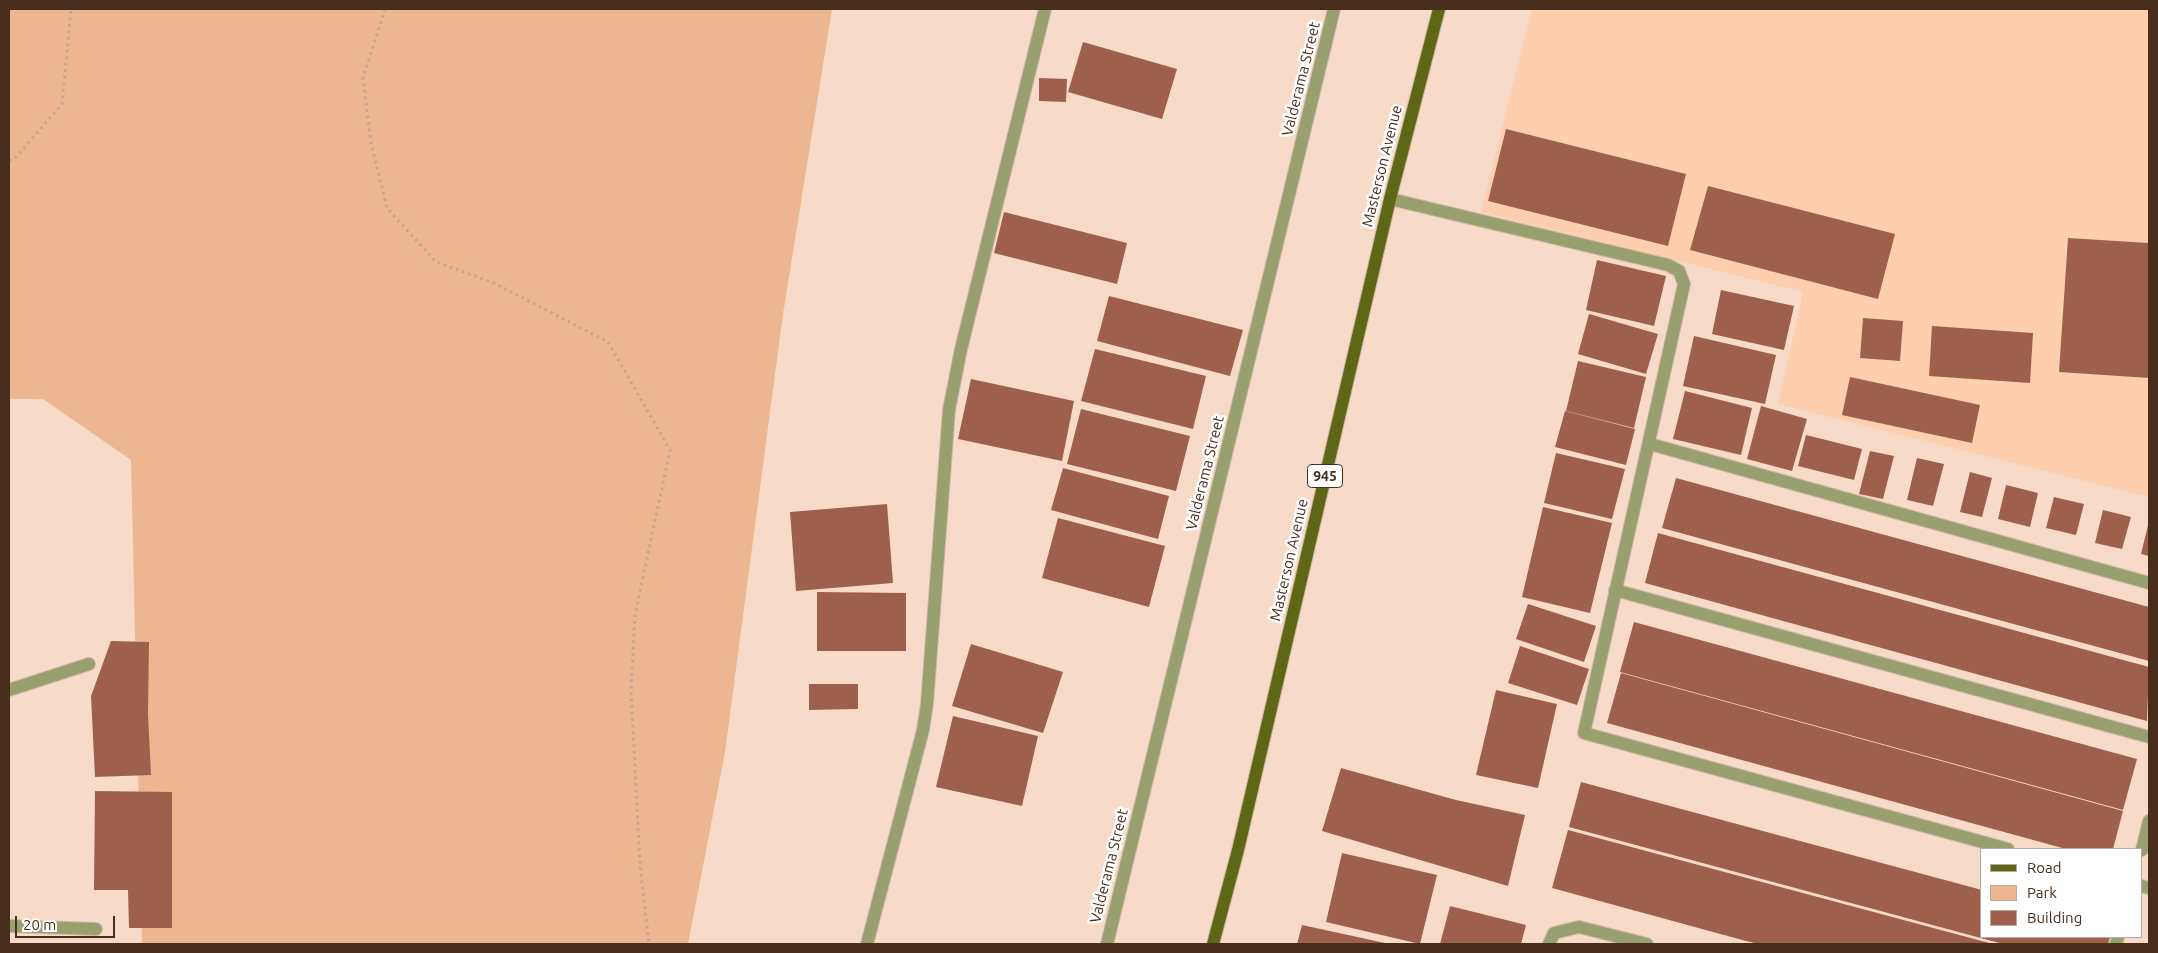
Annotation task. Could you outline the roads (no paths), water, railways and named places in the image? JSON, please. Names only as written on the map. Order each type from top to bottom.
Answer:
[{"type":"main road","name":"Masterson Avenue","points":[[1213,944],[1238,850],[1390,199],[1440,9]]},
{"type":"street","points":[[867,944],[927,704],[949,410],[961,349],[1045,9]]},
{"type":"street","name":"Valderama Street","points":[[1107,944],[1334,9]]},
{"type":"street","points":[[1390,199],[1668,265],[1679,271],[1684,284],[1650,444],[1615,590],[1584,733],[2004,848]]},
{"type":"street","points":[[1650,444],[2149,584]]},
{"type":"street","points":[[1615,590],[2149,737]]},
{"type":"street","points":[[9,690],[89,664]]},
{"type":"street","points":[[2142,848],[2149,821]]},
{"type":"street","points":[[9,926],[96,928]]},
{"type":"street","points":[[1549,944],[1554,933],[1579,927],[1647,944]]}]
